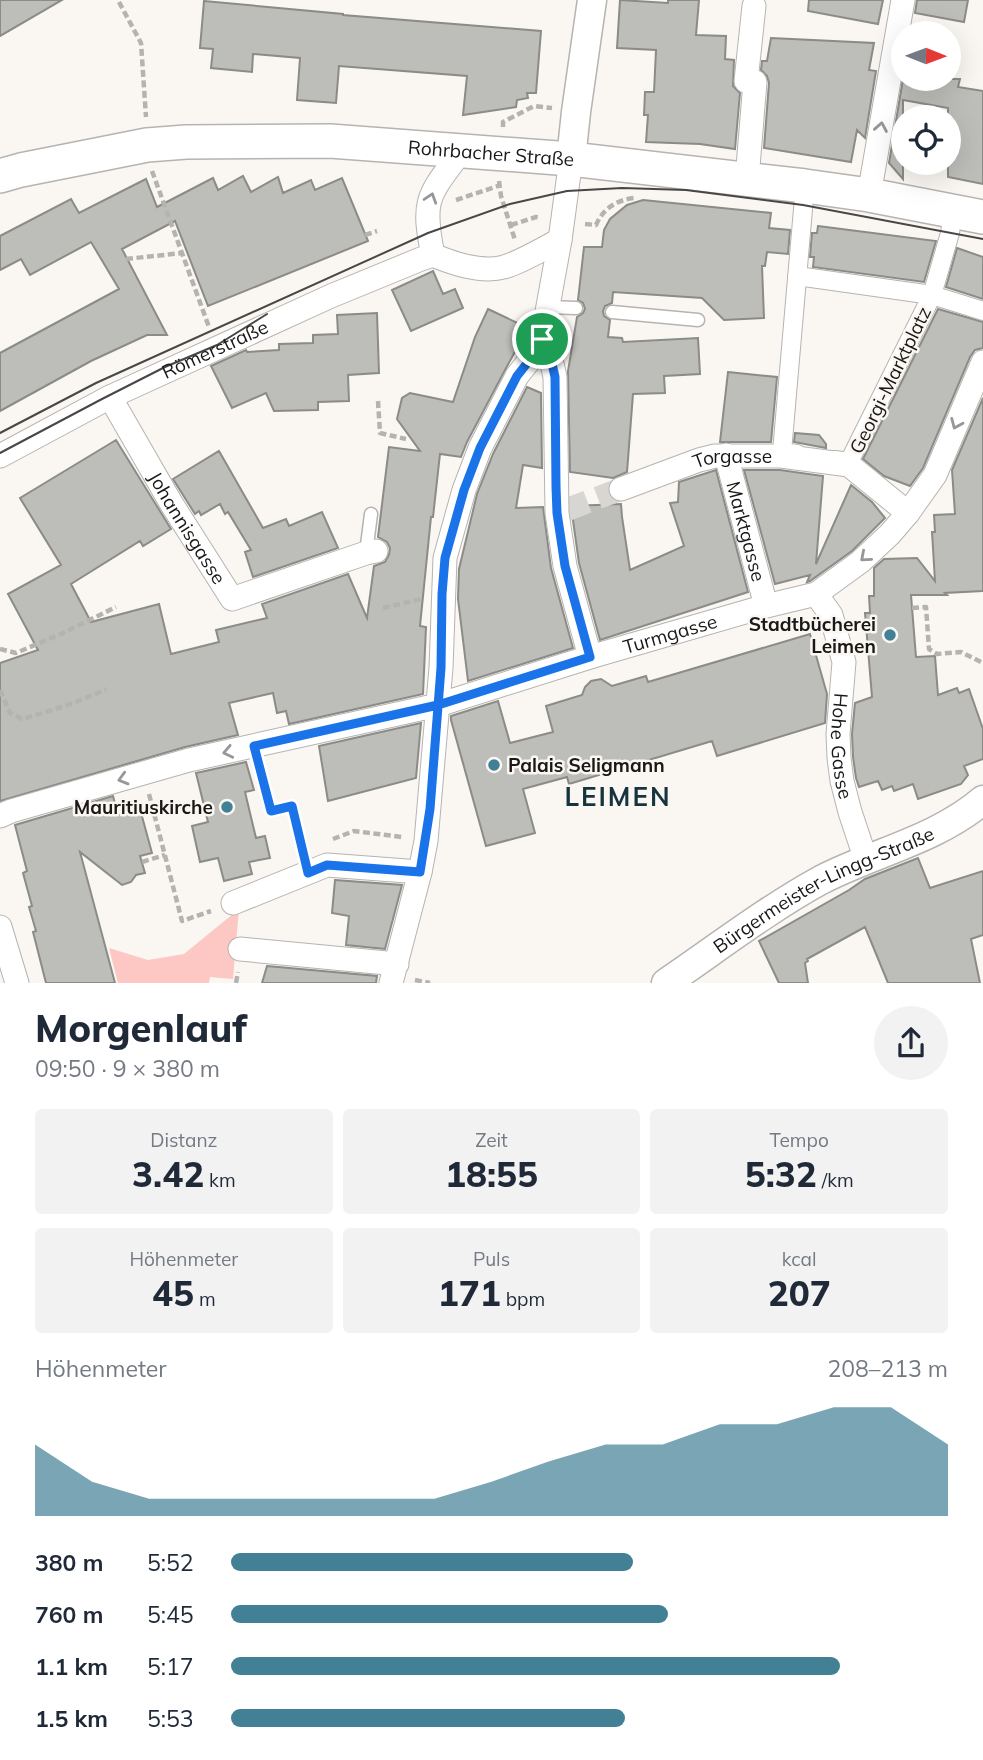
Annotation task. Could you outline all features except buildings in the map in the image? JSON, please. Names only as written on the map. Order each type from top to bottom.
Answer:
[{"type":"main road","name":"Rohrbacher Straße","points":[[0,176],[148,145],[186,142],[330,141],[571,159],[805,186],[968,214]]},
{"type":"street","points":[[240,949],[394,973],[426,841],[442,655],[445,558],[464,490],[480,448],[517,376],[542,339],[560,240],[592,0]]},
{"type":"street","points":[[869,195],[903,0]]},
{"type":"street","points":[[747,180],[755,82],[746,81],[754,6]]},
{"type":"street","points":[[462,150],[433,189],[428,209],[428,233],[433,255],[477,268],[502,268],[560,240]]},
{"type":"street","points":[[797,276],[805,186]]},
{"type":"street","name":"Georgi-Marktplatz","points":[[932,295],[797,276],[782,452],[849,462],[932,295],[950,233],[968,214]]},
{"type":"street","name":"Römerstraße","points":[[0,456],[119,393],[218,347],[331,296],[433,255]]},
{"type":"street","points":[[932,295],[983,311]]},
{"type":"street","points":[[542,339],[550,355],[555,377],[565,566],[590,657]]},
{"type":"street","name":"Turmgasse","points":[[0,816],[189,760],[438,705],[590,657],[816,594],[860,562],[908,513],[935,475],[983,362]]},
{"type":"street","name":"Johannisgasse","points":[[119,393],[171,503],[232,598],[371,552]]},
{"type":"street","name":"Marktgasse","points":[[726,455],[766,606]]},
{"type":"street","name":"Torgasse","points":[[621,489],[715,456],[781,456],[849,465],[908,513]]},
{"type":"street","name":"Hohe Gasse","points":[[816,594],[831,615],[844,662],[838,734],[839,758],[850,812],[866,860]]},
{"type":"street","name":"Bürgermeister-Lingg-Straße","points":[[666,983],[822,880],[929,835],[983,800]]},
{"type":"street","points":[[233,903],[327,865],[420,872]]},
{"type":"street","points":[[0,927],[17,983]]},
{"type":"lane","points":[[548,307],[576,308]]},
{"type":"lane","points":[[612,312],[698,320]]},
{"type":"lane","points":[[371,514],[371,552]]},
{"type":"path","points":[[119,2],[141,43],[145,90]]},
{"type":"path","points":[[153,176],[203,300],[210,331],[218,347]]},
{"type":"path","points":[[428,209],[498,186]]},
{"type":"path","points":[[365,235],[377,230]]},
{"type":"path","points":[[126,260],[182,253]]},
{"type":"path","points":[[379,401],[380,433],[405,439]]},
{"type":"path","points":[[383,608],[442,594]]},
{"type":"path","points":[[0,649],[16,653],[116,607]]},
{"type":"path","points":[[912,608],[926,607],[929,649],[937,654],[961,652],[983,663]]},
{"type":"path","points":[[0,690],[10,713],[22,719],[90,697],[106,689]]},
{"type":"path","points":[[254,746],[271,811],[292,806],[308,873]]},
{"type":"path","points":[[143,773],[182,921],[233,903]]},
{"type":"path","points":[[328,841],[354,831],[426,841]]},
{"type":"path","points":[[142,862],[165,855]]},
{"type":"shaded area","points":[[239,909],[233,979],[210,977],[209,983],[118,983],[109,948],[148,960],[184,954]]},
{"type":"tunnel","points":[[566,510],[621,489]]},
{"type":"tram line","points":[[0,433],[96,383],[428,233],[510,204],[567,191],[622,188],[686,190],[803,205],[983,239]]},
{"type":"tram line","points":[[0,453],[165,367],[217,345],[267,314]]},
{"type":"place","name":"Stadtbücherei Leimen","points":[[890,635]]},
{"type":"place","name":"Palais Seligmann","points":[[494,765]]},
{"type":"place","name":"Mauritiuskirche","points":[[227,807]]},
{"type":"district","name":"LEIMEN","points":[[618,797]]},
{"type":"route","points":[[542,339],[517,376],[480,448],[464,490],[445,558],[441,668],[438,705],[430,809],[420,872],[327,865],[308,873],[292,806],[271,811],[254,746],[438,705],[590,657],[565,566],[557,513],[555,377],[550,355],[542,339]]}]
